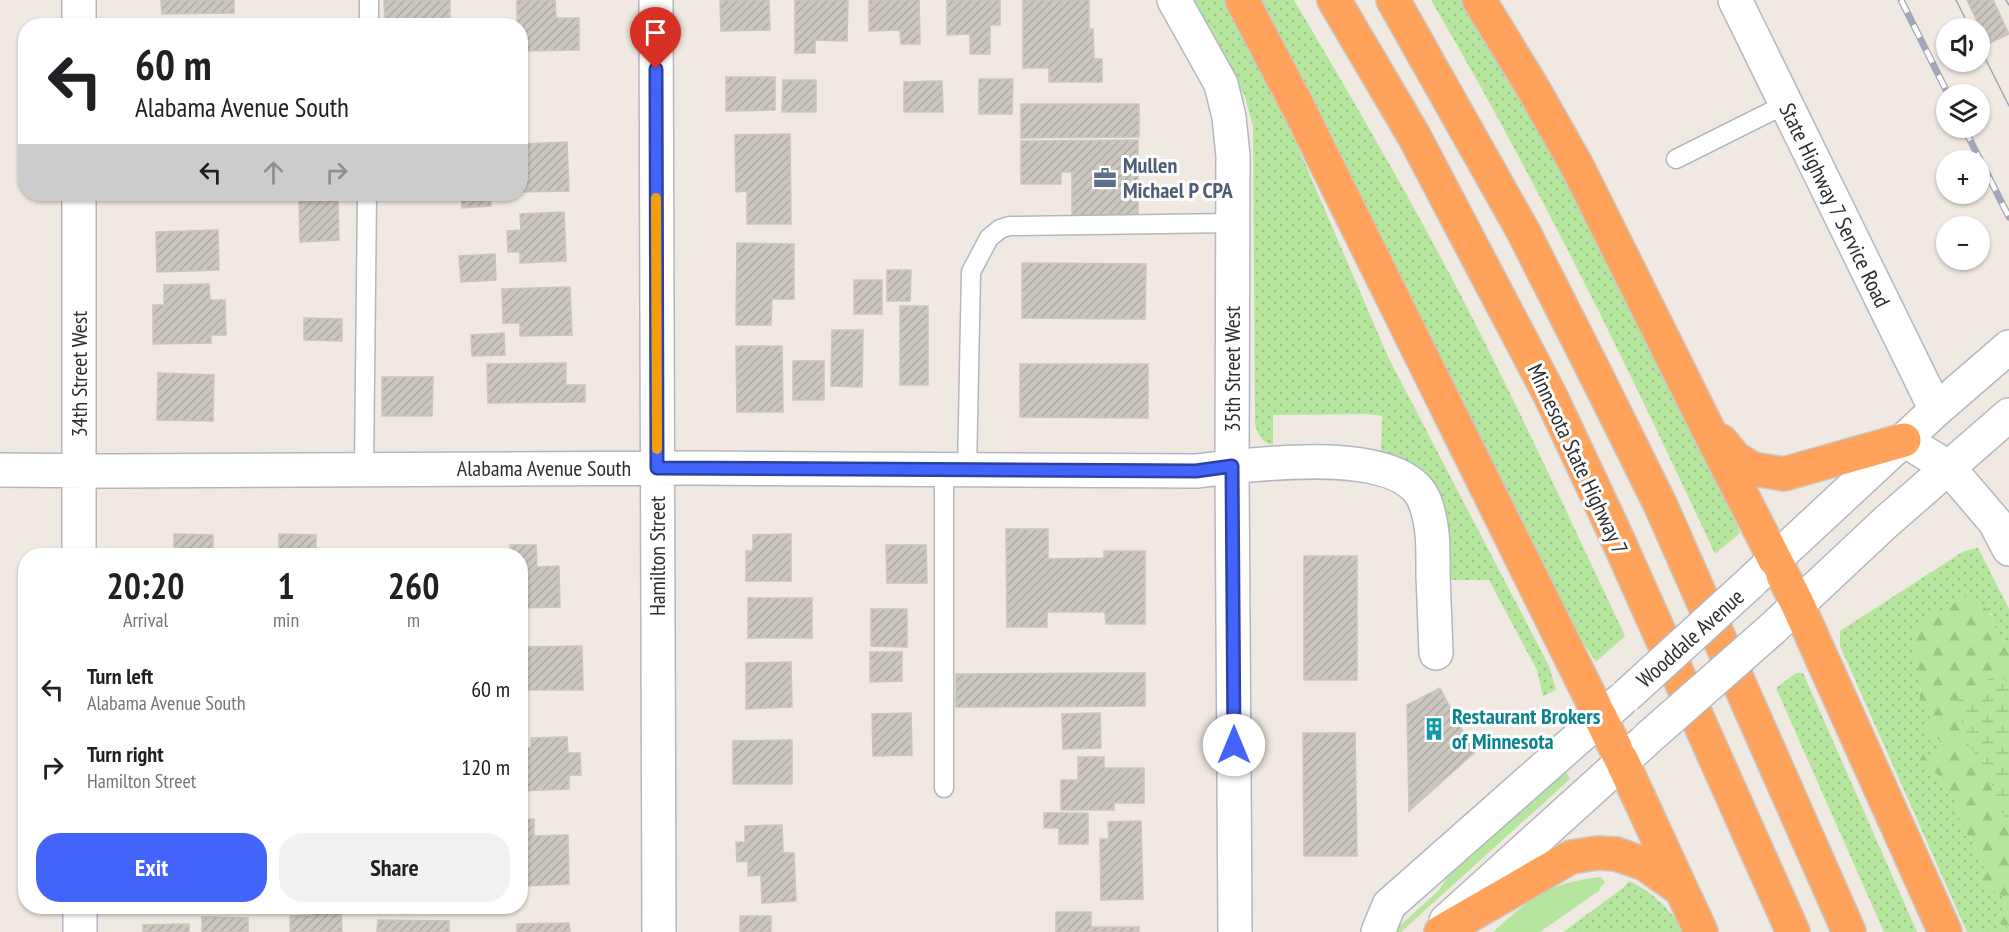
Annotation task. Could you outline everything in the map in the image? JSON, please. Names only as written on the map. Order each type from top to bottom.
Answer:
[{"type":"highway","points":[[1242,0],[1298,107],[1622,761],[1701,932]]},
{"type":"highway","name":"Minnesota State Highway 7","points":[[1334,0],[1414,136],[1551,397],[1613,529],[1793,932]]},
{"type":"highway","points":[[1393,0],[1523,231],[1660,504],[1849,932]]},
{"type":"highway","points":[[1479,0],[1577,166],[1775,559],[1945,932]]},
{"type":"highway","points":[[1705,423],[1735,458],[1753,469],[1784,474],[1904,440]]},
{"type":"highway","points":[[1441,932],[1571,857],[1597,853],[1616,854],[1645,864],[1681,889]]},
{"type":"street","points":[[79,0],[79,18]]},
{"type":"street","name":"Hamilton Street","points":[[656,0],[659,932]]},
{"type":"street","name":"35th Street West","points":[[1174,0],[1221,84],[1229,117],[1233,156],[1235,932]]},
{"type":"street","name":"State Highway 7 Service Road","points":[[1735,0],[1936,410]]},
{"type":"street","name":"34th Street West","points":[[79,201],[79,548]]},
{"type":"street","name":"Wooddale Avenue","points":[[1378,932],[1389,905],[1626,696],[1936,410],[2009,347]]},
{"type":"street","name":"Wooddale Avenue","points":[[1434,932],[1622,761],[1772,629],[1797,603],[1948,467],[2009,416]]},
{"type":"street","points":[[1904,440],[1948,467],[1995,522],[2009,549]]},
{"type":"street","name":"Alabama Avenue South","points":[[0,470],[657,468],[1196,471],[1273,463],[1352,463],[1379,467],[1406,478],[1424,499],[1432,526],[1436,653]]},
{"type":"street","points":[[80,914],[80,932]]},
{"type":"lane","points":[[369,0],[369,18]]},
{"type":"lane","points":[[1676,159],[1785,104]]},
{"type":"lane","points":[[364,469],[367,201]]},
{"type":"lane","points":[[944,789],[955,470],[966,433],[971,272],[989,238],[1000,229],[1009,226],[1233,223]]},
{"type":"green space","points":[[1193,0],[1224,0],[1282,110],[1388,357],[1549,666],[1556,690],[1543,696],[1537,670],[1489,580],[1442,580],[1405,467],[1381,451],[1382,416],[1368,414],[1273,415],[1273,445],[1259,435],[1255,424],[1253,126],[1245,97]]},
{"type":"green space","points":[[1253,0],[1294,0],[1346,88],[1469,311],[1625,636],[1596,662],[1583,642]]},
{"type":"green space","points":[[1431,0],[1463,0],[1550,148],[1717,478],[1740,533],[1715,554],[1580,274],[1470,67]]},
{"type":"green space","points":[[1978,548],[2009,609],[2009,643],[1998,637],[1991,613],[1915,660],[1922,680],[1919,702],[1931,717],[1943,743],[1937,754],[1937,774],[1944,789],[1955,800],[1962,829],[1972,840],[1980,862],[1985,868],[1982,881],[2003,897],[2005,905],[1995,922],[2009,928],[2009,932],[1967,932],[1840,646],[1840,631],[1964,551]]},
{"type":"green space","points":[[1963,596],[1988,610],[1998,637],[2009,643],[2009,928],[1995,922],[2005,905],[2003,897],[1982,881],[1985,868],[1980,862],[1972,840],[1962,829],[1955,800],[1944,789],[1937,774],[1918,763],[1923,755],[1937,754],[1943,743],[1926,730],[1931,717],[1919,702],[1922,680],[1915,660],[1912,637],[1934,612],[1945,611]]},
{"type":"green space","points":[[1796,673],[1803,673],[1917,932],[1884,932],[1776,688]]},
{"type":"green space","points":[[2000,674],[2009,684],[2009,823],[1994,800],[1991,778],[1977,772],[1975,753],[1962,737],[1961,706],[1958,700],[1980,692],[1988,679]]},
{"type":"green space","points":[[1566,772],[1570,779],[1401,932],[1393,932],[1438,891],[1465,853],[1506,817]]},
{"type":"green space","points":[[1601,877],[1605,883],[1599,888],[1600,890],[1540,932],[1493,932],[1519,909],[1541,894],[1567,883]]},
{"type":"green space","points":[[1629,881],[1638,885],[1661,903],[1686,932],[1563,932],[1623,888]]},
{"type":"building","points":[[161,0],[234,0],[234,13],[162,14]]},
{"type":"building","points":[[384,0],[450,0],[450,18],[385,18]]},
{"type":"building","points":[[517,0],[555,0],[556,18],[579,18],[579,50],[528,51],[528,18],[517,18]]},
{"type":"building","points":[[720,0],[769,0],[770,30],[721,31]]},
{"type":"building","points":[[795,0],[848,0],[847,41],[815,40],[815,53],[795,53]]},
{"type":"building","points":[[869,0],[919,0],[920,44],[901,44],[900,30],[869,31]]},
{"type":"building","points":[[947,0],[1000,0],[1000,25],[990,25],[990,54],[970,54],[970,34],[947,35]]},
{"type":"building","points":[[1023,0],[1089,0],[1089,29],[1093,29],[1094,59],[1102,59],[1102,82],[1049,82],[1049,68],[1023,68]]},
{"type":"building","points":[[1967,0],[1993,0],[2009,34],[1990,43],[1990,18],[1976,18]]},
{"type":"building","points":[[726,77],[775,77],[775,110],[726,111]]},
{"type":"building","points":[[979,79],[1013,79],[1012,114],[979,114]]},
{"type":"building","points":[[783,80],[816,80],[816,112],[782,112]]},
{"type":"building","points":[[942,81],[943,112],[904,112],[904,82]]},
{"type":"building","points":[[1021,104],[1139,104],[1139,137],[1021,138]]},
{"type":"building","points":[[790,134],[791,224],[747,224],[747,191],[736,192],[735,135]]},
{"type":"building","name":"Mullen Michael P CPA","points":[[1138,140],[1138,218],[1072,218],[1072,172],[1061,172],[1061,184],[1021,184],[1021,141]]},
{"type":"building","points":[[567,142],[569,191],[528,192],[528,144]]},
{"type":"building","points":[[299,201],[338,201],[339,240],[300,242]]},
{"type":"building","points":[[462,201],[491,201],[491,206],[462,208]]},
{"type":"building","points":[[564,212],[566,261],[520,263],[520,252],[508,252],[507,231],[521,230],[520,214]]},
{"type":"building","points":[[218,230],[219,270],[157,272],[156,232]]},
{"type":"building","points":[[737,243],[794,244],[794,299],[772,299],[771,325],[736,325]]},
{"type":"building","points":[[495,254],[496,280],[461,282],[459,256]]},
{"type":"building","points":[[1022,263],[1146,264],[1145,319],[1022,318]]},
{"type":"building","points":[[887,270],[911,270],[910,301],[887,301]]},
{"type":"building","points":[[854,280],[882,280],[882,314],[854,314]]},
{"type":"building","points":[[209,284],[210,300],[225,300],[226,335],[211,335],[211,343],[153,344],[153,305],[164,305],[164,285]]},
{"type":"building","points":[[570,287],[572,335],[520,336],[520,323],[503,323],[502,289]]},
{"type":"building","points":[[900,306],[928,306],[928,385],[900,385]]},
{"type":"building","points":[[304,318],[342,319],[342,341],[304,340]]},
{"type":"building","points":[[832,330],[863,330],[862,387],[831,386]]},
{"type":"building","points":[[504,333],[505,355],[472,356],[471,335]]},
{"type":"building","points":[[736,346],[782,346],[783,412],[737,412]]},
{"type":"building","points":[[793,361],[824,361],[824,400],[793,400]]},
{"type":"building","points":[[566,363],[566,385],[585,385],[585,402],[488,403],[487,364]]},
{"type":"building","points":[[1020,364],[1148,364],[1148,418],[1020,417]]},
{"type":"building","points":[[158,373],[214,375],[213,421],[157,420]]},
{"type":"building","points":[[382,377],[433,377],[432,416],[382,416]]},
{"type":"building","points":[[1006,529],[1048,529],[1048,559],[1104,558],[1104,551],[1145,551],[1145,624],[1106,624],[1105,612],[1047,612],[1047,627],[1007,627]]},
{"type":"building","points":[[174,534],[213,535],[213,548],[174,548]]},
{"type":"building","points":[[279,534],[316,535],[316,548],[279,548]]},
{"type":"building","points":[[791,534],[791,581],[746,581],[746,551],[753,551],[753,535]]},
{"type":"building","points":[[510,545],[536,545],[537,567],[559,566],[560,607],[528,608],[528,548],[510,548]]},
{"type":"building","points":[[886,545],[926,545],[927,583],[887,583]]},
{"type":"building","points":[[1304,556],[1357,556],[1357,680],[1304,680]]},
{"type":"building","points":[[748,598],[812,598],[812,638],[748,638]]},
{"type":"building","points":[[871,609],[907,609],[907,647],[871,646]]},
{"type":"building","points":[[582,646],[583,690],[528,690],[528,647]]},
{"type":"building","points":[[870,652],[902,652],[902,681],[870,682]]},
{"type":"building","points":[[791,662],[792,707],[746,709],[746,663]]},
{"type":"building","points":[[1145,673],[1145,706],[956,707],[956,674]]},
{"type":"building","name":"Restaurant Brokers of Minnesota","points":[[1440,688],[1474,753],[1409,811],[1407,705]]},
{"type":"building","points":[[911,713],[912,755],[873,756],[872,714]]},
{"type":"building","points":[[1100,713],[1101,748],[1063,749],[1062,714]]},
{"type":"building","points":[[1303,733],[1355,733],[1357,856],[1304,856]]},
{"type":"building","points":[[567,737],[568,753],[580,753],[581,775],[569,775],[569,789],[528,791],[528,748],[531,748],[531,738]]},
{"type":"building","points":[[792,740],[792,784],[733,784],[733,741]]},
{"type":"building","points":[[1078,757],[1104,757],[1104,768],[1144,768],[1144,803],[1114,803],[1114,810],[1061,810],[1061,780],[1078,780]]},
{"type":"building","points":[[1044,813],[1088,813],[1088,844],[1059,844],[1059,828],[1044,828]]},
{"type":"building","points":[[528,819],[534,819],[534,836],[568,835],[569,884],[528,886]]},
{"type":"building","points":[[1141,821],[1143,899],[1101,900],[1100,839],[1109,839],[1108,822]]},
{"type":"building","points":[[782,825],[783,853],[794,853],[796,901],[762,903],[761,875],[748,876],[748,861],[737,862],[736,842],[745,842],[745,826]]},
{"type":"building","points":[[1056,912],[1091,912],[1091,927],[1139,927],[1139,932],[1056,932]]},
{"type":"building","points":[[341,914],[342,932],[290,932],[290,916]]},
{"type":"building","points":[[740,916],[771,916],[771,932],[740,932]]},
{"type":"building","points":[[202,917],[248,918],[248,932],[202,932]]},
{"type":"building","points":[[378,920],[449,921],[449,932],[377,932]]},
{"type":"building","points":[[569,923],[570,932],[517,932],[517,924]]},
{"type":"building","points":[[189,924],[189,932],[143,932],[143,925]]},
{"type":"tram line","points":[[1956,0],[1965,18]]},
{"type":"tram line","points":[[2006,0],[2009,5]]},
{"type":"tram line","points":[[1990,68],[2009,106]]},
{"type":"railway","points":[[1901,0],[1943,84]]},
{"type":"railway","points":[[1969,138],[2009,217]]},
{"type":"slow traffic","points":[[656,198],[657,449]]},
{"type":"place","name":"Mullen Michael P CPA","points":[[1105,178]]},
{"type":"place","name":"Restaurant Brokers of Minnesota","points":[[1434,729]]},
{"type":"route","points":[[656,69],[657,468],[1196,471],[1232,466],[1234,745]]}]
